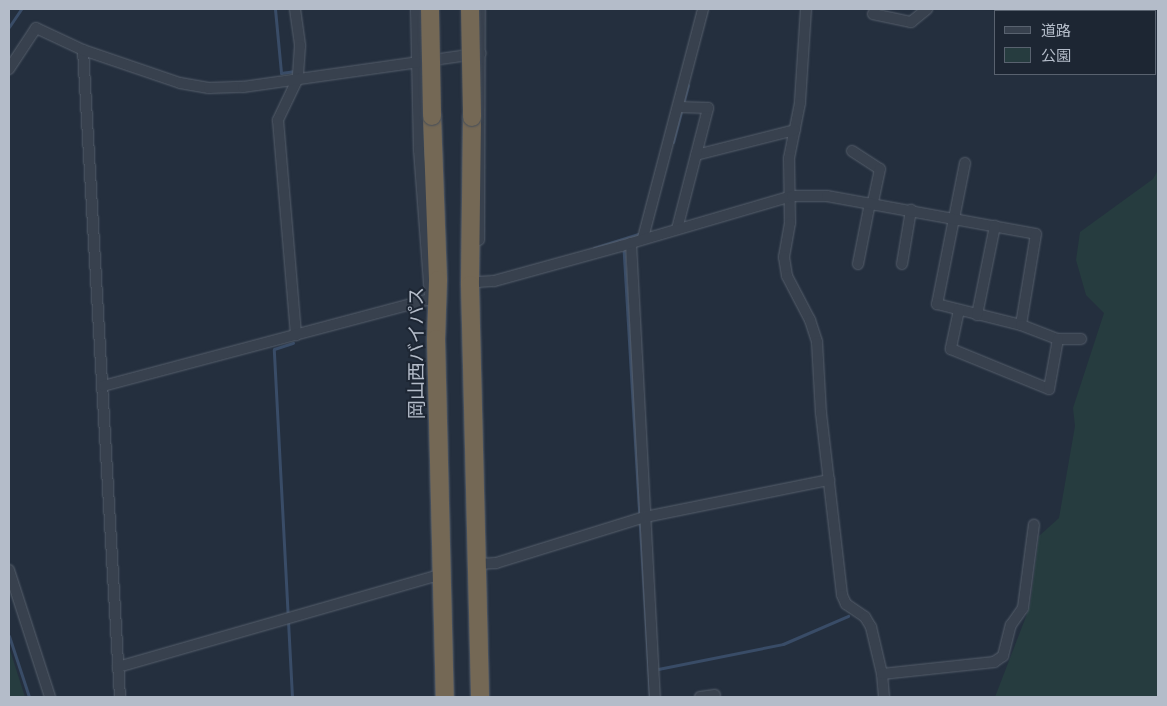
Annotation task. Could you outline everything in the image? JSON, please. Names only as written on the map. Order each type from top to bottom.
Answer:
[{"type":"highway","name":"岡山西バイパス","points":[[430,9],[438,280],[436,339],[445,697]]},
{"type":"highway","points":[[470,9],[472,117],[470,285],[480,697]]},
{"type":"street","points":[[295,9],[300,46],[298,78],[278,120],[296,334]]},
{"type":"street","points":[[416,9],[419,150],[430,300],[436,339]]},
{"type":"street","points":[[473,360],[478,282],[480,9]]},
{"type":"street","points":[[643,238],[682,107],[703,9]]},
{"type":"street","points":[[806,9],[800,103],[789,158],[792,196],[784,257],[787,276],[810,320],[817,342],[829,480],[842,595],[846,604],[865,618],[871,627],[882,674],[884,697]]},
{"type":"street","points":[[872,14],[911,22],[927,9]]},
{"type":"street","points":[[9,69],[36,28],[83,50],[180,83],[209,88],[243,87],[481,53]]},
{"type":"street","points":[[83,50],[120,697]]},
{"type":"street","points":[[677,228],[708,108],[682,107]]},
{"type":"street","points":[[696,155],[795,130]]},
{"type":"street","points":[[852,151],[880,169],[858,264]]},
{"type":"street","points":[[965,162],[937,304],[1021,325],[1058,338],[1081,339]]},
{"type":"street","points":[[478,282],[626,245],[643,238],[792,196],[827,196],[1036,234],[1021,325]]},
{"type":"street","points":[[902,264],[911,210]]},
{"type":"street","points":[[977,315],[995,226]]},
{"type":"street","points":[[626,245],[642,518],[655,697]]},
{"type":"street","points":[[103,386],[430,300]]},
{"type":"street","points":[[959,310],[951,349],[1049,389],[1058,338]]},
{"type":"street","points":[[478,564],[496,563],[642,518],[829,480]]},
{"type":"street","points":[[882,674],[994,662],[1003,656],[1011,625],[1023,608],[1034,526]]},
{"type":"street","points":[[9,570],[50,697]]},
{"type":"street","points":[[118,668],[442,574]]},
{"type":"street","points":[[700,697],[715,695]]},
{"type":"green space","points":[[1158,170],[1158,697],[995,697],[1030,606],[1039,536],[1059,518],[1075,426],[1073,408],[1104,313],[1086,295],[1076,260],[1080,232],[1153,179]]},
{"type":"green space","points":[[9,647],[25,697],[9,697]]},
{"type":"waterway","points":[[9,27],[21,9]]},
{"type":"waterway","points":[[275,9],[281,73],[295,71]]},
{"type":"waterway","points":[[673,142],[688,85]]},
{"type":"waterway","points":[[594,248],[641,233]]},
{"type":"waterway","points":[[623,240],[650,697]]},
{"type":"waterway","points":[[292,697],[274,349],[293,343]]},
{"type":"waterway","points":[[658,669],[783,644],[848,616]]},
{"type":"waterway","points":[[9,636],[29,697]]}]
